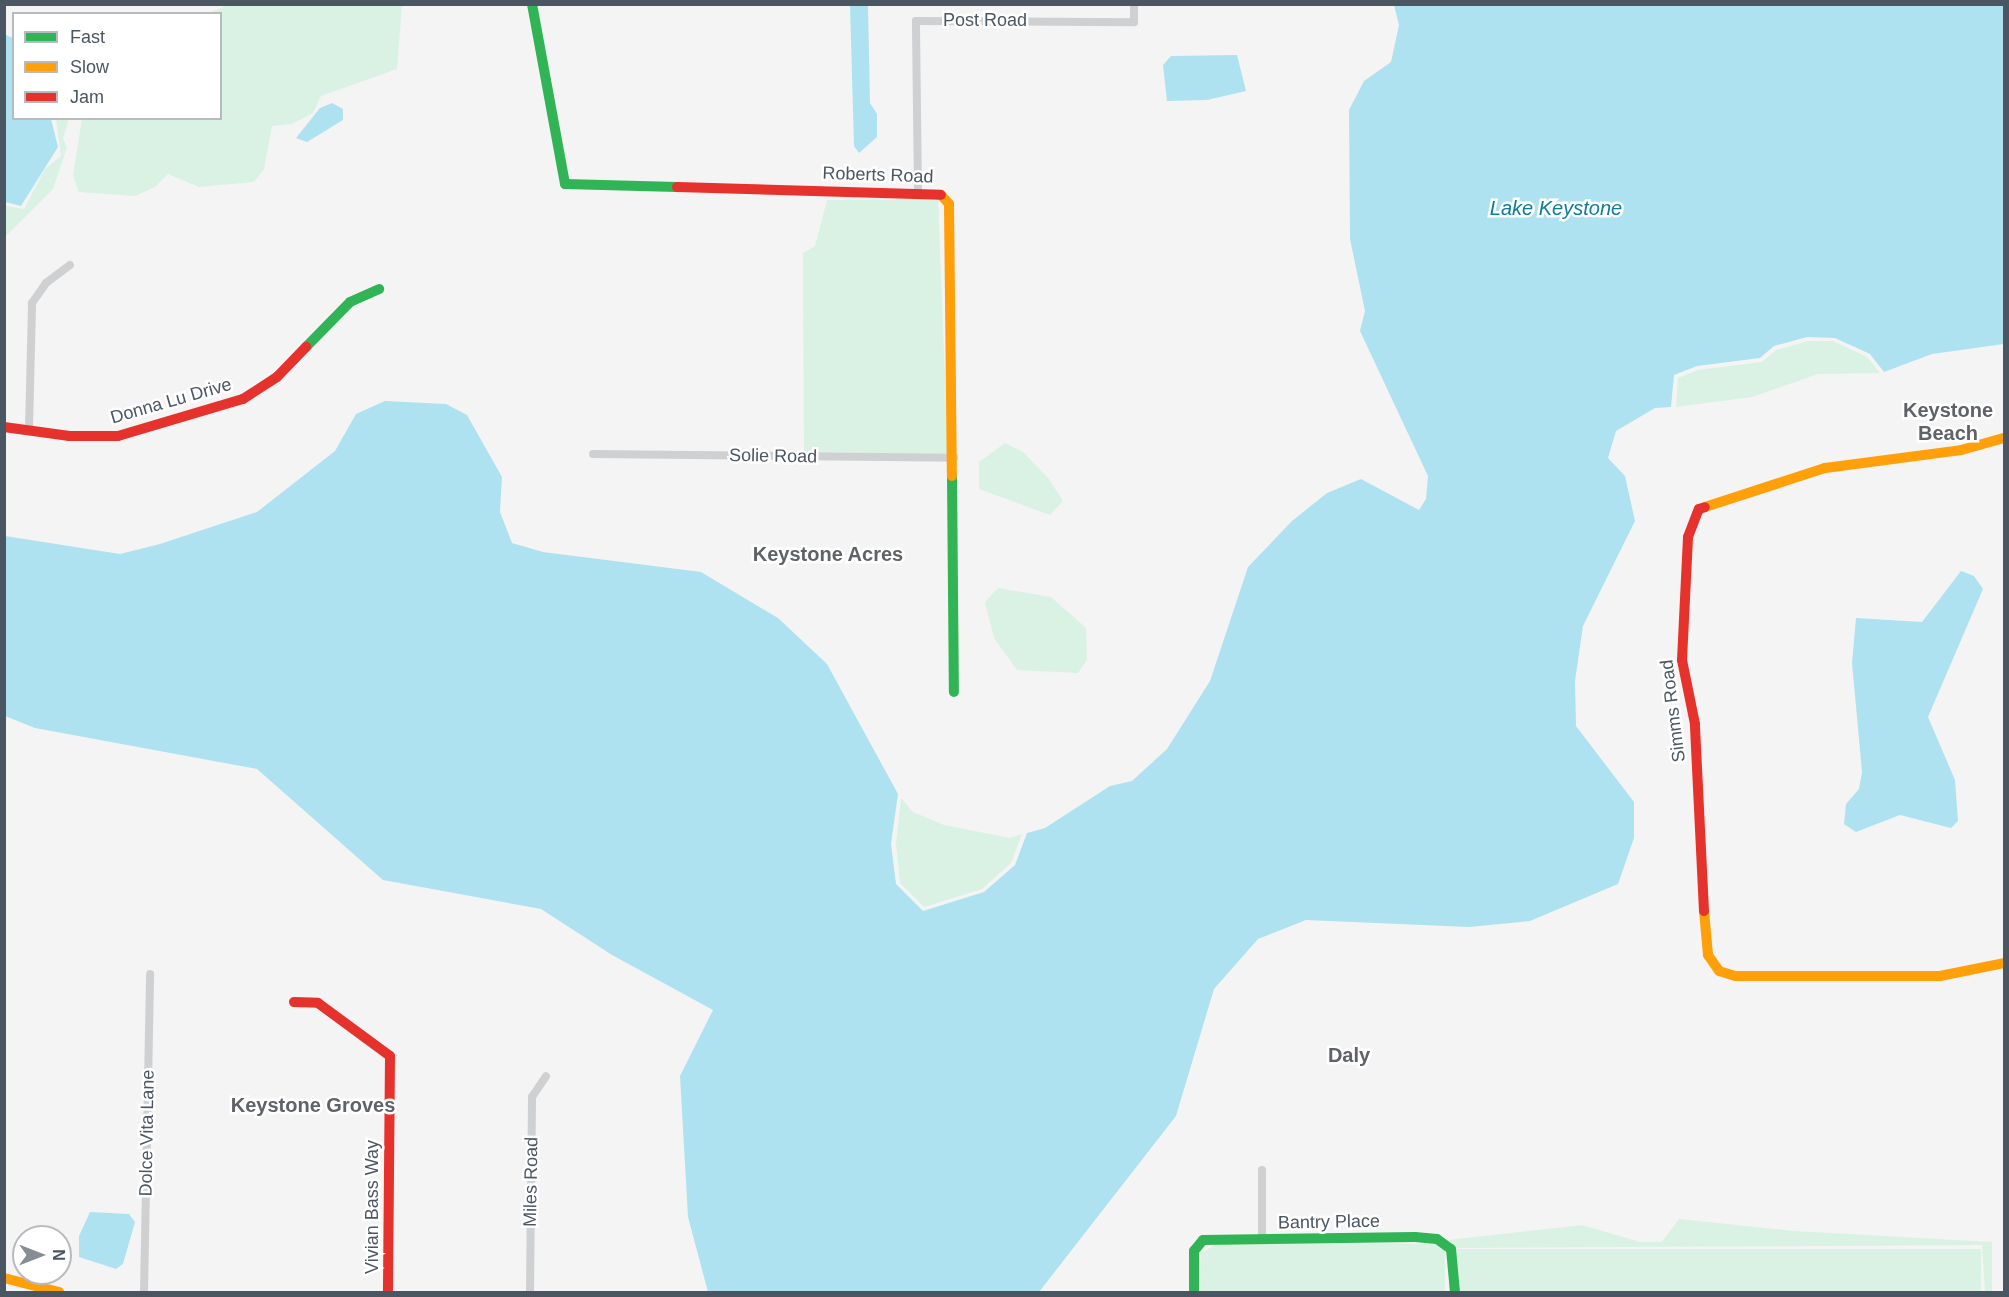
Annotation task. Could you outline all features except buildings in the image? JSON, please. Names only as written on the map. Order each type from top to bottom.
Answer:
[{"type":"street","name":"Roberts Road","points":[[532,4],[565,184],[938,191],[949,204],[954,459],[954,693]]},
{"type":"street","name":"Post Road","points":[[918,191],[916,21],[1134,22],[1134,4]]},
{"type":"street","points":[[29,428],[32,303],[46,283],[70,265]]},
{"type":"street","name":"Donna Lu Drive","points":[[4,427],[29,428],[69,436],[118,436],[243,399],[277,377],[350,302],[379,289]]},
{"type":"street","name":"Simms Road","points":[[2004,438],[1961,450],[1825,468],[1699,509],[1688,537],[1682,660],[1695,724],[1699,860],[1708,955],[1719,971],[1746,976],[1940,976],[2004,963]]},
{"type":"street","name":"Solie Road","points":[[593,454],[954,459]]},
{"type":"street","name":"Dolce Vita Lane","points":[[144,1293],[150,974]]},
{"type":"street","name":"Vivian Bass Way","points":[[294,1002],[318,1003],[390,1056],[388,1293]]},
{"type":"street","name":"Miles Road","points":[[530,1293],[532,1097],[546,1076]]},
{"type":"street","points":[[1262,1170],[1262,1240]]},
{"type":"street","name":"Bantry Place","points":[[1194,1293],[1196,1243],[1431,1237],[1443,1242],[1454,1256],[1455,1293]]},
{"type":"street","points":[[4,1278],[59,1293]]},
{"type":"green space","points":[[227,5],[402,5],[397,69],[321,96],[313,113],[292,124],[272,126],[264,169],[254,182],[199,187],[168,174],[155,187],[135,196],[79,192],[73,176],[82,120],[222,120],[222,12],[211,12]]},
{"type":"green space","points":[[56,120],[69,120],[63,139],[67,147],[53,189],[5,237],[6,206],[24,209],[45,169],[61,156]]},
{"type":"green space","points":[[938,199],[948,454],[804,452],[803,253],[815,246],[827,200]]},
{"type":"green space","points":[[1808,341],[1833,341],[1867,357],[1880,373],[1818,374],[1752,397],[1676,407],[1678,378],[1698,370],[1762,362],[1776,350]]},
{"type":"green space","points":[[1005,443],[1023,452],[1049,479],[1063,501],[1050,515],[979,489],[979,462]]},
{"type":"green space","points":[[998,588],[1051,597],[1086,628],[1087,660],[1078,673],[1017,670],[994,638],[985,602]]},
{"type":"green space","points":[[901,798],[913,812],[944,825],[1010,838],[1022,834],[1011,863],[982,889],[924,907],[900,883],[896,844]]},
{"type":"green space","points":[[1679,1219],[1794,1231],[1992,1242],[1992,1292],[1985,1292],[1982,1245],[1456,1248],[1448,1240],[1582,1225],[1640,1242],[1662,1242]]},
{"type":"green space","points":[[1268,1242],[1445,1244],[1445,1292],[1200,1292],[1201,1253],[1217,1244]]},
{"type":"green space","points":[[1449,1249],[1981,1249],[1981,1292],[1449,1292]]},
{"type":"water","points":[[850,5],[868,5],[870,103],[877,114],[877,137],[859,153],[854,146]]},
{"type":"water","name":"Lake Keystone","points":[[1394,5],[2004,5],[2004,344],[1932,354],[1884,372],[1870,354],[1835,338],[1807,337],[1774,346],[1760,358],[1697,366],[1674,375],[1671,407],[1655,408],[1616,431],[1608,458],[1625,476],[1635,521],[1583,626],[1575,681],[1576,726],[1634,802],[1634,838],[1618,884],[1530,921],[1469,927],[1306,920],[1258,939],[1214,989],[1176,1116],[1039,1292],[708,1292],[688,1217],[680,1076],[713,1010],[612,955],[541,909],[383,880],[257,769],[35,728],[5,716],[5,536],[120,554],[160,544],[257,512],[335,451],[356,414],[385,401],[446,404],[467,415],[502,477],[500,512],[512,543],[543,552],[701,572],[778,618],[827,664],[898,794],[891,844],[896,884],[923,911],[984,892],[1015,865],[1027,833],[1045,828],[1110,786],[1132,781],[1167,749],[1210,681],[1248,567],[1292,521],[1327,493],[1361,479],[1419,510],[1426,499],[1428,476],[1360,331],[1365,311],[1350,239],[1349,110],[1364,81],[1391,62],[1399,25]]},
{"type":"water","points":[[4,34],[12,38],[12,120],[51,120],[58,147],[21,206],[5,202]]},
{"type":"water","points":[[1237,55],[1246,91],[1207,100],[1167,101],[1163,65],[1171,56]]},
{"type":"water","points":[[332,103],[343,109],[343,120],[307,142],[296,138],[320,108]]},
{"type":"water","points":[[1961,571],[1974,576],[1983,589],[1928,717],[1955,780],[1958,821],[1951,828],[1900,815],[1856,832],[1844,824],[1846,804],[1859,789],[1862,772],[1852,663],[1856,618],[1922,622]]},
{"type":"water","points":[[90,1212],[129,1214],[135,1222],[123,1264],[116,1269],[79,1257],[79,1236]]},
{"type":"traffic: fast","points":[[532,4],[565,184],[677,187]]},
{"type":"traffic: fast","points":[[306,347],[350,302],[379,289]]},
{"type":"traffic: fast","points":[[952,476],[954,692]]},
{"type":"traffic: fast","points":[[1194,1292],[1194,1251],[1203,1240],[1415,1237],[1437,1239],[1451,1249],[1455,1292]]},
{"type":"traffic: slow","points":[[941,195],[949,204],[952,476]]},
{"type":"traffic: slow","points":[[1705,507],[1825,468],[1961,450],[2004,438]]},
{"type":"traffic: slow","points":[[1704,911],[1708,955],[1719,971],[1735,976],[1940,976],[2004,963]]},
{"type":"traffic: slow","points":[[4,1278],[59,1292]]},
{"type":"traffic: jam","points":[[677,187],[941,195]]},
{"type":"traffic: jam","points":[[4,427],[69,436],[118,436],[243,399],[277,377],[306,347]]},
{"type":"traffic: jam","points":[[1704,911],[1695,724],[1682,660],[1688,537],[1699,509],[1705,507]]},
{"type":"traffic: jam","points":[[294,1002],[318,1003],[390,1056],[388,1292]]},
{"type":"district","name":"Keystone Beach","points":[[1948,422]]},
{"type":"district","name":"Keystone Acres","points":[[828,554]]},
{"type":"district","name":"Daly","points":[[1349,1055]]},
{"type":"district","name":"Keystone Groves","points":[[313,1105]]}]
